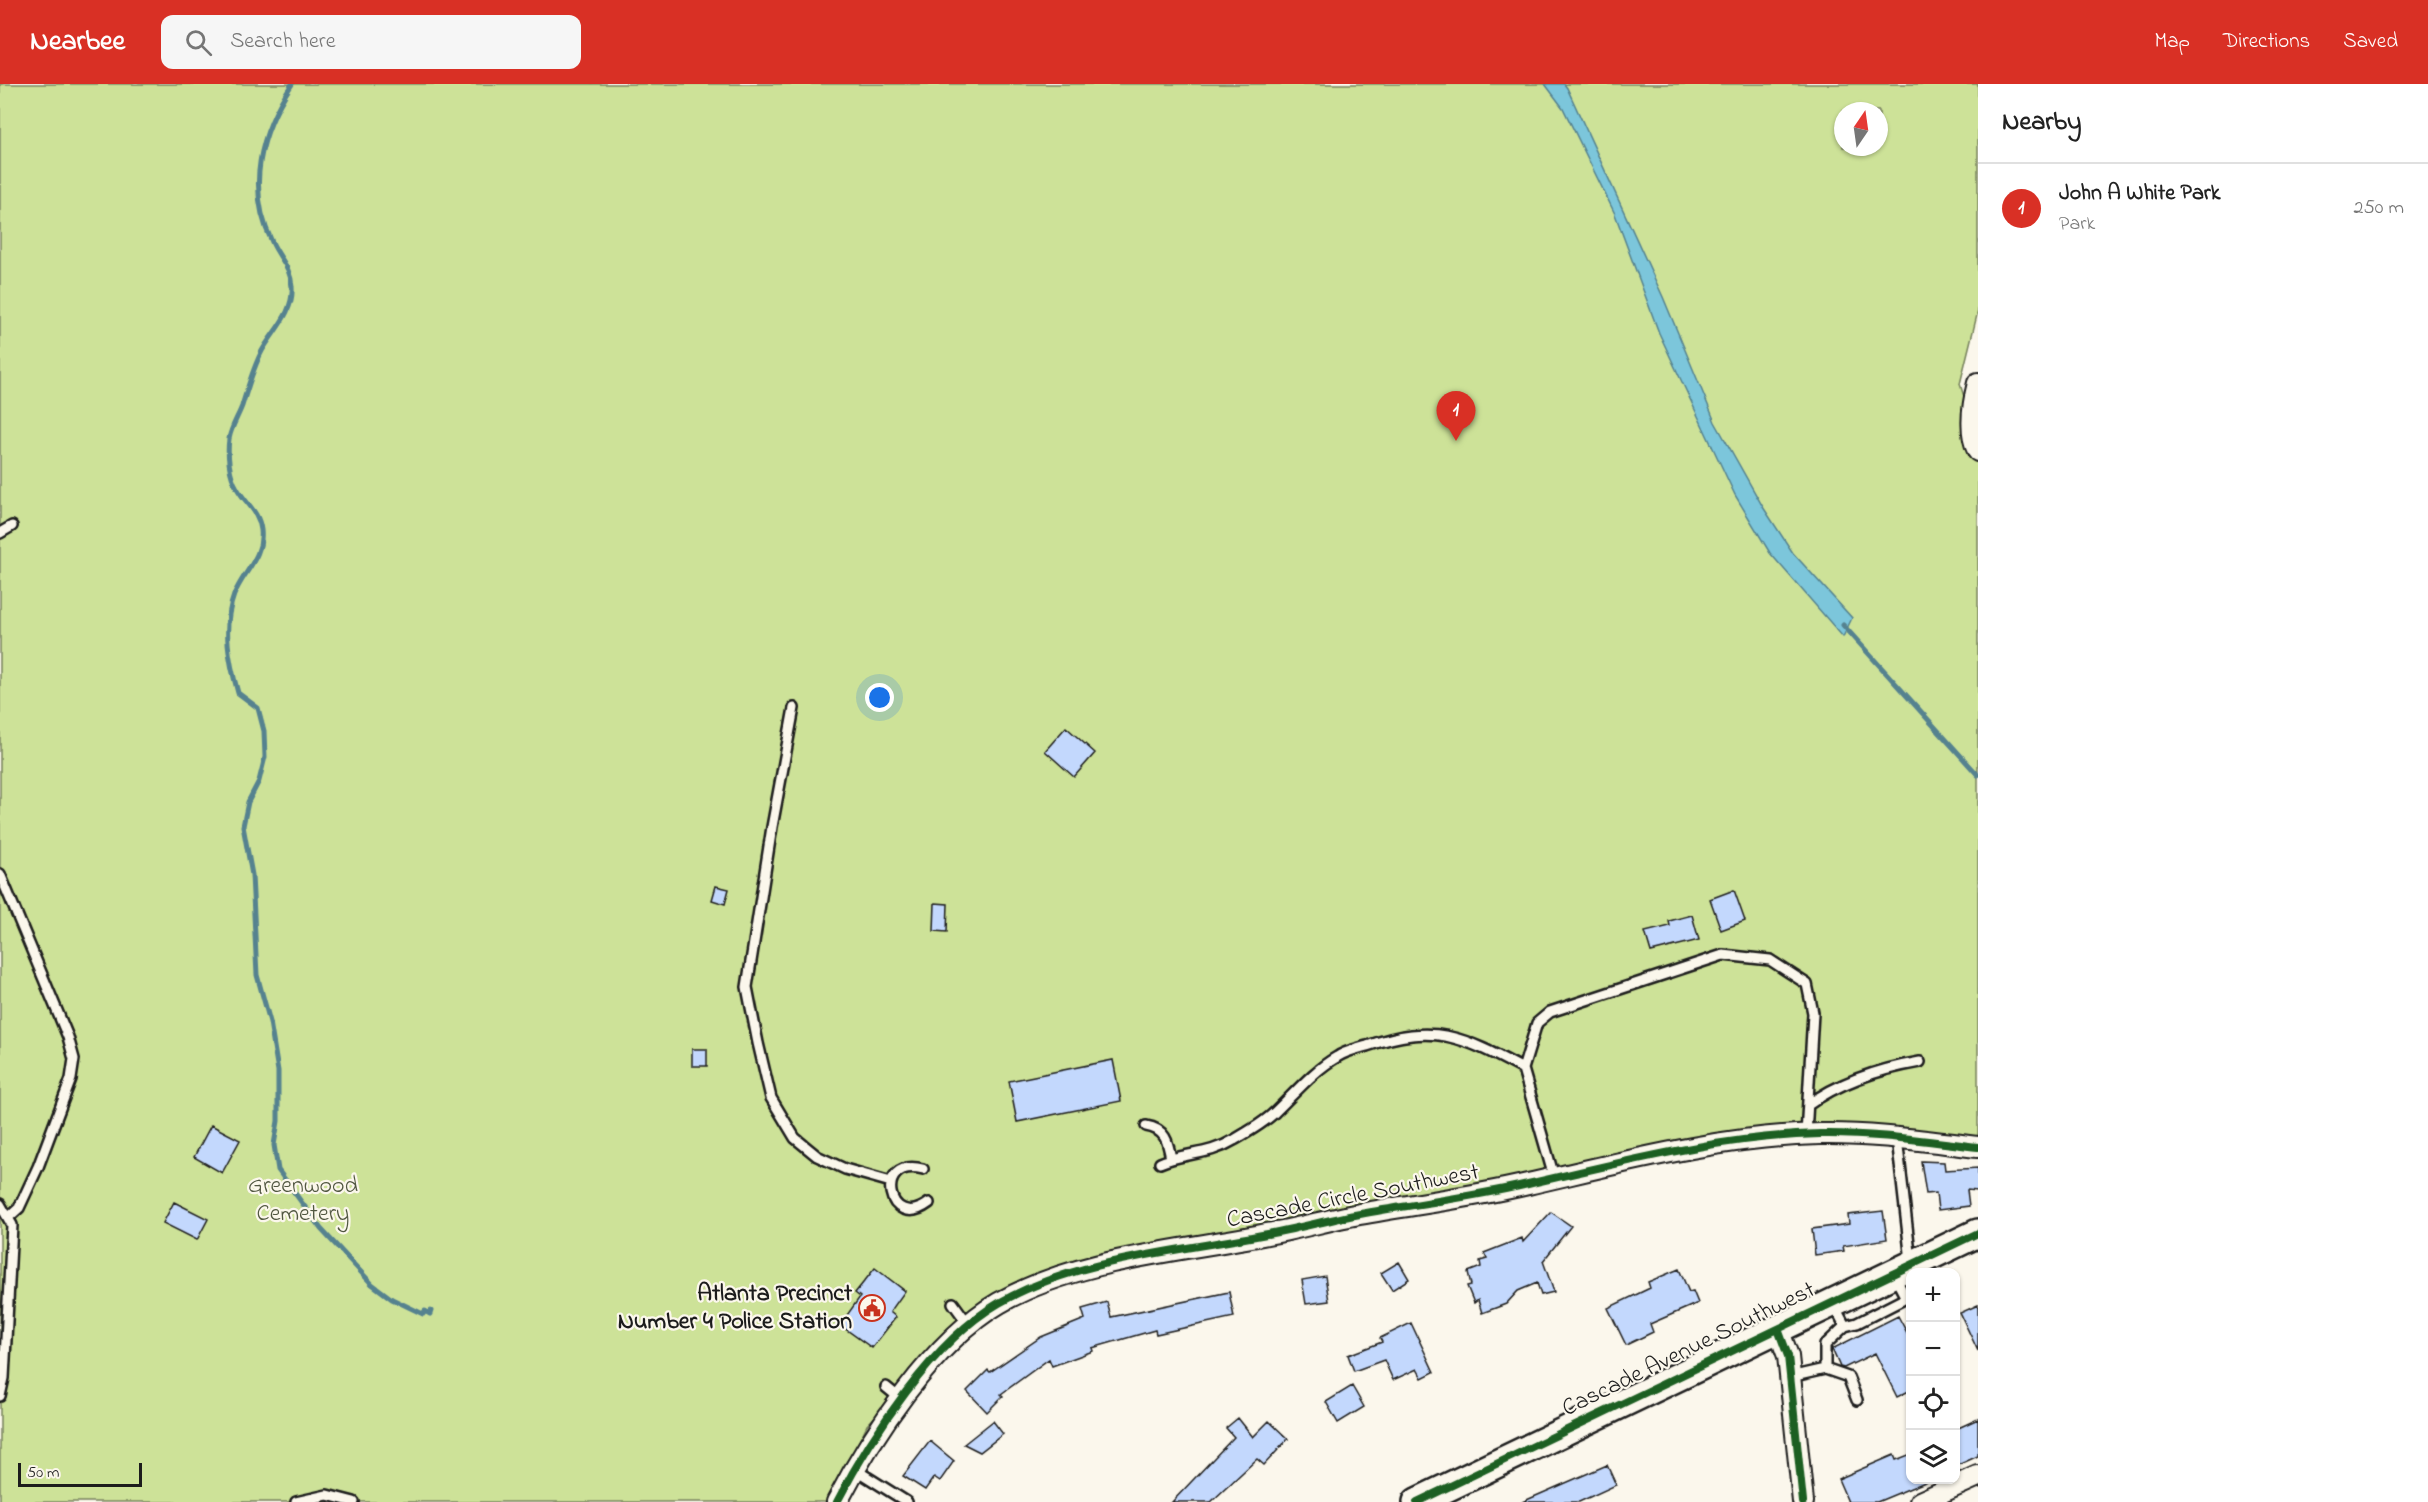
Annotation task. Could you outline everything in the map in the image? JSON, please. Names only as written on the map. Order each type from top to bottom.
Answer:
[{"type":"main road","name":"Cascade Avenue Southwest","points":[[1417,1502],[1778,1329],[1839,1314],[1902,1269],[1978,1233]]},
{"type":"street","points":[[1977,393],[1973,440],[1978,451]]},
{"type":"street","name":"Cascade Circle Southwest","points":[[837,1502],[902,1400],[933,1359],[969,1325],[997,1304],[1036,1284],[1125,1260],[1554,1177],[1613,1162],[1769,1137],[1806,1135],[1897,1138],[1978,1147]]},
{"type":"street","points":[[1778,1329],[1788,1356],[1803,1502]]},
{"type":"street","points":[[1920,1502],[1978,1476]]},
{"type":"lane","points":[[0,533],[12,526]]},
{"type":"lane","points":[[794,708],[772,827],[747,987],[758,1043],[771,1098],[795,1138],[826,1161],[845,1170],[891,1182]]},
{"type":"lane","points":[[0,874],[68,1037],[74,1059],[71,1079],[38,1167],[19,1209],[8,1218]]},
{"type":"lane","points":[[1554,1177],[1522,1069],[1537,1023],[1550,1012],[1724,955],[1770,960],[1807,984],[1813,1013],[1806,1135]]},
{"type":"lane","points":[[1160,1163],[1205,1154],[1232,1142],[1274,1113],[1337,1056],[1384,1040],[1419,1034],[1442,1034],[1483,1048],[1522,1069]]},
{"type":"lane","points":[[1808,1105],[1823,1094],[1871,1072],[1920,1062]]},
{"type":"lane","points":[[1146,1126],[1157,1128],[1167,1138],[1171,1159]]},
{"type":"lane","points":[[1897,1138],[1902,1269],[1906,1291]]},
{"type":"lane","points":[[923,1169],[904,1168],[895,1174],[890,1192],[894,1201],[901,1208],[911,1211],[921,1209],[929,1203]]},
{"type":"lane","points":[[0,1204],[12,1225],[4,1378],[0,1396]]},
{"type":"lane","points":[[953,1303],[969,1325]]},
{"type":"lane","points":[[1825,1369],[1825,1345],[1839,1314],[1857,1323],[1906,1303]]},
{"type":"lane","points":[[1790,1377],[1825,1369],[1848,1377],[1857,1400]]},
{"type":"lane","points":[[886,1387],[902,1400]]},
{"type":"lane","points":[[856,1470],[907,1502]]},
{"type":"lane","points":[[296,1502],[327,1495],[354,1502]]},
{"type":"green space","name":"Greenwood Cemetery","points":[[0,84],[1978,84],[1978,311],[1960,384],[1978,440],[1978,1148],[1826,1132],[1063,1278],[954,1335],[867,1425],[830,1502],[0,1502]]},
{"type":"water","points":[[1545,84],[1564,84],[1567,88],[1663,297],[1715,422],[1763,507],[1793,553],[1852,618],[1843,637],[1770,553],[1735,495],[1659,333],[1615,214],[1563,108]]},
{"type":"building","points":[[1066,727],[1095,753],[1074,777],[1045,751]]},
{"type":"building","points":[[716,886],[729,889],[725,904],[712,900]]},
{"type":"building","points":[[1734,890],[1745,921],[1721,930],[1710,899]]},
{"type":"building","points":[[935,903],[948,904],[947,932],[934,931]]},
{"type":"building","points":[[1692,915],[1699,940],[1651,952],[1645,932],[1670,926],[1669,921]]},
{"type":"building","points":[[692,1049],[707,1049],[707,1066],[692,1066]]},
{"type":"building","points":[[1113,1060],[1121,1101],[1017,1122],[1009,1081]]},
{"type":"building","points":[[211,1125],[240,1140],[222,1173],[194,1157]]},
{"type":"building","points":[[1921,1161],[1944,1162],[1945,1170],[1978,1168],[1978,1191],[1967,1190],[1969,1206],[1938,1210],[1936,1193],[1926,1194]]},
{"type":"building","points":[[174,1202],[208,1219],[197,1240],[163,1223]]},
{"type":"building","points":[[1883,1211],[1887,1239],[1843,1246],[1844,1251],[1815,1255],[1812,1229],[1849,1224],[1848,1215]]},
{"type":"building","points":[[1551,1212],[1571,1226],[1543,1261],[1554,1292],[1541,1295],[1537,1283],[1518,1291],[1506,1304],[1482,1313],[1478,1300],[1474,1303],[1467,1286],[1471,1285],[1468,1272],[1481,1267],[1480,1261],[1487,1259],[1484,1253],[1522,1238],[1523,1242]]},
{"type":"building","points":[[1399,1262],[1409,1279],[1392,1290],[1381,1273]]},
{"type":"building","points":[[875,1268],[905,1291],[890,1312],[896,1317],[872,1348],[840,1325],[860,1297],[855,1293]]},
{"type":"building","points":[[1679,1269],[1689,1292],[1693,1291],[1698,1303],[1650,1324],[1653,1332],[1626,1345],[1608,1308],[1650,1288],[1648,1282]]},
{"type":"building","points":[[1325,1276],[1329,1301],[1306,1304],[1302,1280]]},
{"type":"building","points":[[1229,1292],[1234,1317],[1156,1334],[1155,1330],[1092,1348],[1093,1351],[1052,1366],[1049,1359],[1001,1394],[1003,1396],[987,1412],[967,1391],[988,1370],[990,1372],[1041,1337],[1085,1319],[1082,1309],[1107,1302],[1111,1317]]},
{"type":"building","points":[[1978,1305],[1978,1351],[1960,1313]]},
{"type":"building","points":[[1898,1316],[1906,1331],[1906,1392],[1897,1397],[1875,1353],[1844,1368],[1840,1367],[1832,1349]]},
{"type":"building","points":[[1411,1323],[1434,1372],[1422,1378],[1417,1369],[1393,1380],[1384,1360],[1354,1371],[1348,1355],[1382,1342],[1380,1338]]},
{"type":"building","points":[[1352,1386],[1364,1407],[1338,1423],[1326,1402]]},
{"type":"building","points":[[1238,1418],[1253,1437],[1269,1421],[1288,1439],[1264,1465],[1257,1459],[1211,1502],[1172,1502],[1234,1437],[1226,1428]]},
{"type":"building","points":[[1978,1419],[1978,1456],[1960,1464],[1960,1430],[1960,1427]]},
{"type":"building","points":[[993,1421],[1003,1434],[980,1452],[964,1444]]},
{"type":"building","points":[[930,1441],[954,1461],[940,1481],[934,1477],[925,1490],[903,1476]]},
{"type":"building","points":[[1894,1455],[1896,1460],[1906,1456],[1906,1484],[1920,1484],[1877,1502],[1848,1502],[1838,1479]]},
{"type":"building","points":[[1607,1465],[1616,1485],[1579,1502],[1522,1502]]},
{"type":"waterway","points":[[292,84],[272,121],[260,161],[258,181],[264,222],[289,274],[292,296],[287,313],[256,364],[231,430],[228,451],[234,483],[255,512],[261,530],[261,540],[256,556],[238,587],[230,607],[228,644],[238,693],[258,708],[264,731],[265,757],[259,781],[248,802],[243,826],[252,875],[257,975],[270,1022],[278,1071],[278,1121],[274,1145],[278,1170],[321,1229],[372,1284],[392,1299],[423,1314],[425,1311],[430,1314],[431,1311]]},
{"type":"waterway","points":[[1843,625],[1978,775]]},
{"type":"cycle path","points":[[837,1502],[867,1448],[886,1420],[928,1365],[951,1341],[974,1320],[999,1303],[1067,1274],[1141,1256],[1256,1236],[1360,1214],[1486,1193],[1710,1145],[1783,1136],[1840,1134],[1978,1147]]},
{"type":"cycle path","points":[[1417,1502],[1978,1233]]},
{"type":"cycle path","points":[[1778,1329],[1788,1356],[1803,1502]]},
{"type":"place","name":"John A White Park","points":[[1456,441]]},
{"type":"place","name":"Atlanta Precinct Number 4 Police Station","points":[[872,1308]]}]
